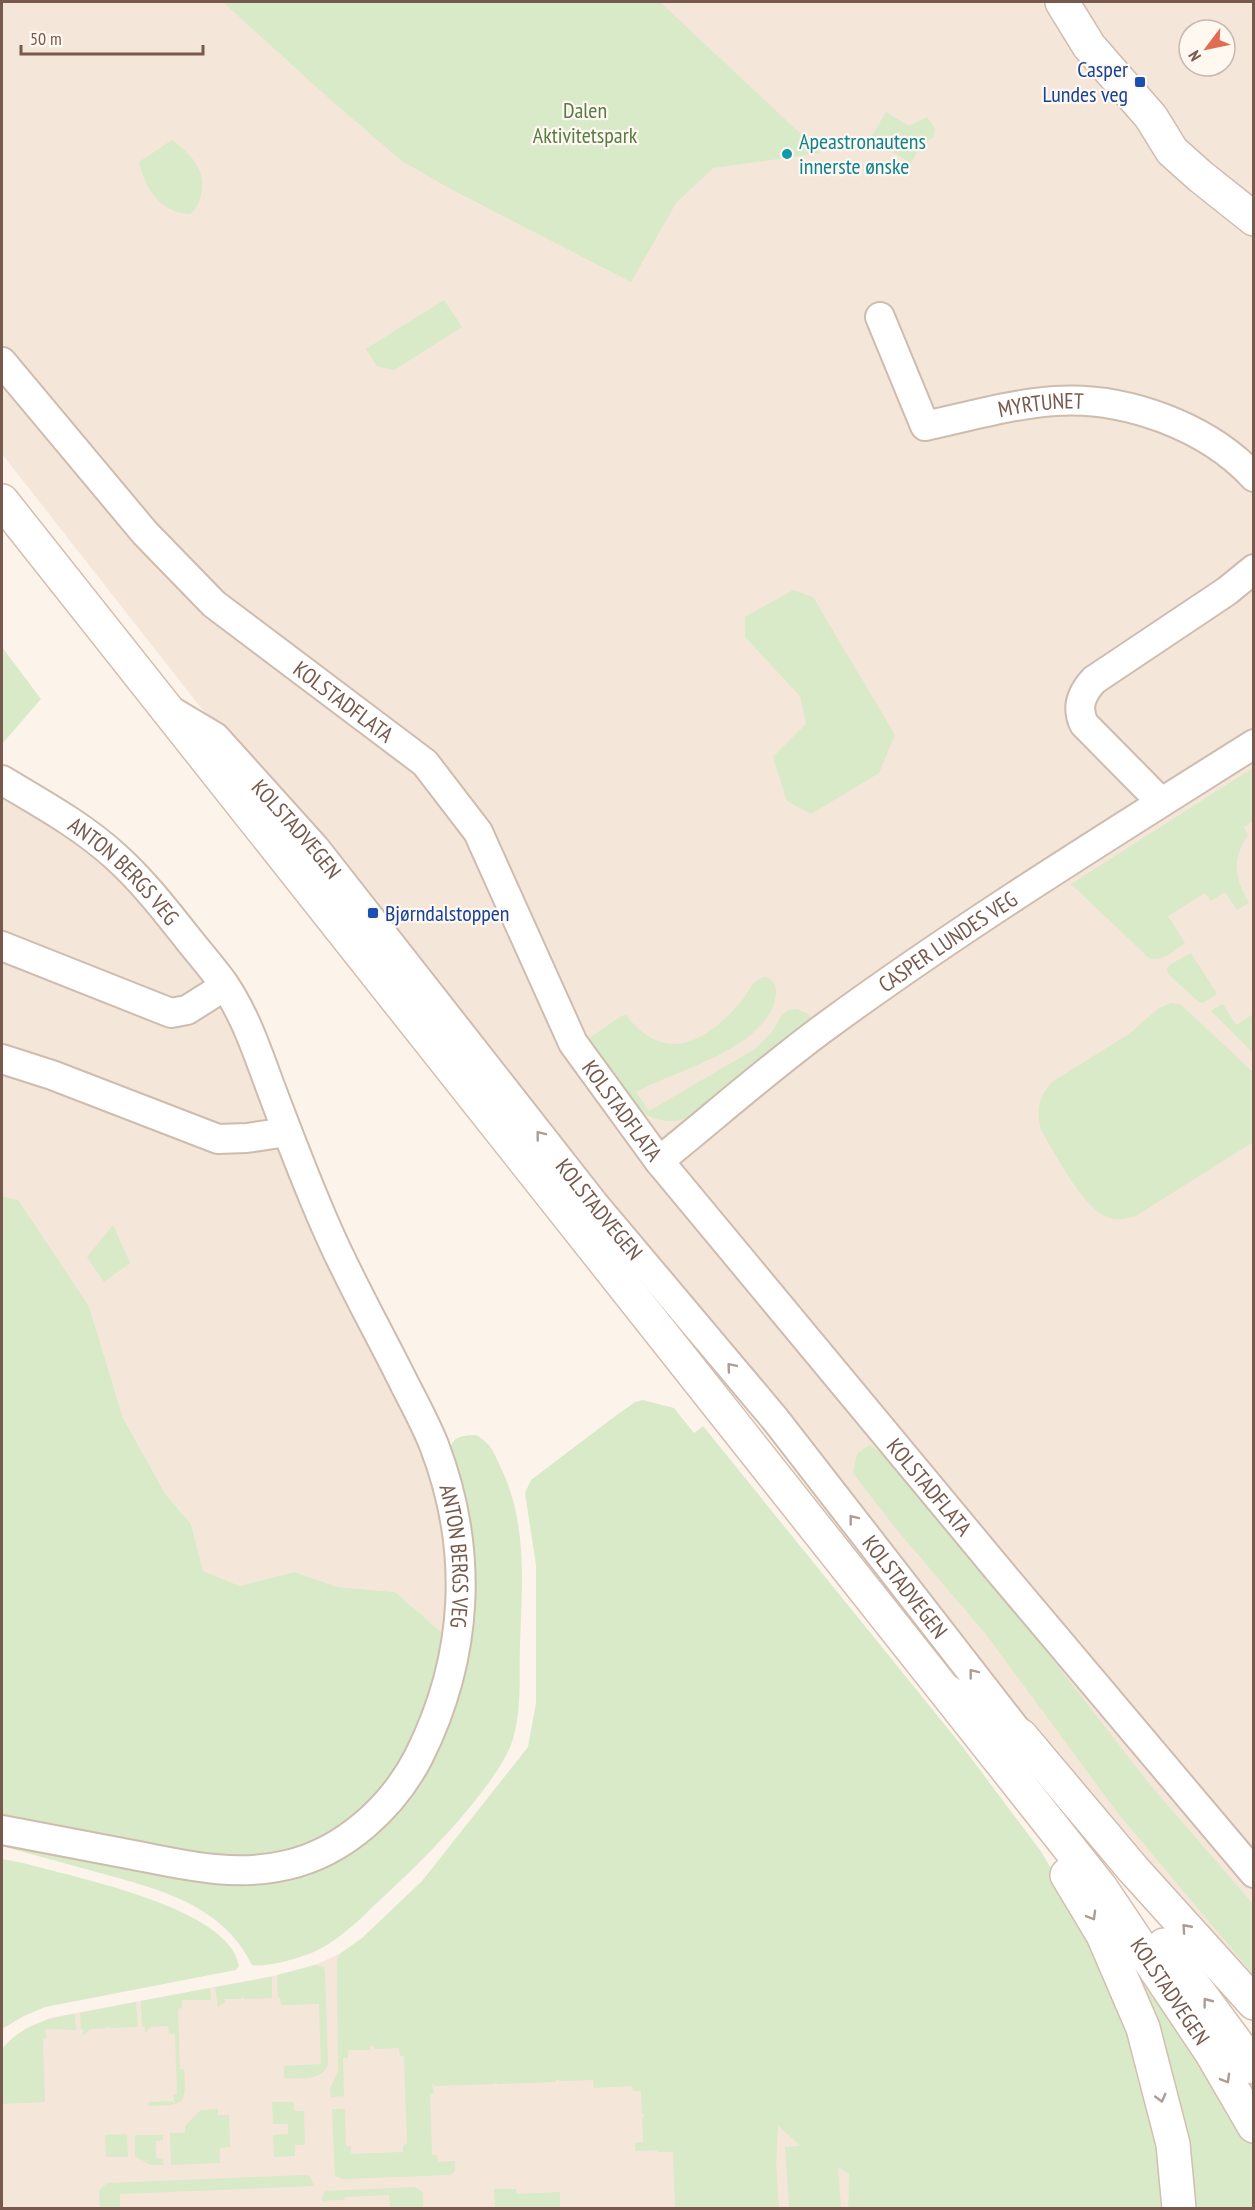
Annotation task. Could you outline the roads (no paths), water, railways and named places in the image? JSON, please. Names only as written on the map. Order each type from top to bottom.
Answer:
[{"type":"main road","points":[[1062,2],[1089,46],[1151,117],[1172,151],[1254,219]]},
{"type":"main road","points":[[1151,117],[1185,137],[1254,197]]},
{"type":"main road","name":"KOLSTADVEGEN","points":[[2,501],[160,704],[1101,1888],[1211,2052],[1254,2126]]},
{"type":"main road","points":[[946,1691],[1022,1736],[1134,1869],[1254,2003]]},
{"type":"main road","points":[[946,1691],[985,1762],[1072,1882],[1103,1935],[1143,2028],[1173,2144],[1179,2208]]},
{"type":"main road","name":"KOLSTADVEGEN","points":[[946,1691],[1029,1776],[1114,1878],[1254,2067]]},
{"type":"street","name":"MYRTUNET","points":[[880,317],[925,426],[1014,406],[1080,400],[1149,414],[1183,427],[1215,443],[1241,463],[1254,477]]},
{"type":"street","name":"KOLSTADFLATA","points":[[2,362],[145,533],[214,603],[425,764],[478,832],[573,1043],[659,1161],[1254,1873]]},
{"type":"street","points":[[1161,802],[1084,724],[1081,716],[1081,698],[1094,680],[1227,591],[1254,569]]},
{"type":"street","name":"KOLSTADVEGEN","points":[[160,704],[214,737],[315,848],[594,1204],[775,1419],[1022,1736]]},
{"type":"street","name":"CASPER LUNDES VEG","points":[[659,1161],[827,1025],[1001,905],[1254,744]]},
{"type":"street","name":"ANTON BERGS VEG","points":[[2,780],[77,827],[114,855],[166,912],[225,986],[249,1030],[328,1232],[433,1441],[457,1522],[462,1586],[458,1633],[450,1676],[432,1728],[414,1766],[392,1799],[357,1832],[326,1850],[289,1865],[235,1872],[186,1865],[2,1830]]},
{"type":"street","points":[[2,946],[171,1013],[187,1010],[225,986]]},
{"type":"street","points":[[2,1059],[52,1075],[218,1139],[247,1138],[287,1132]]},
{"type":"place","name":"Casper Lundes veg","points":[[1140,82]]},
{"type":"place","name":"Apeastronautens innerste ønske","points":[[787,154]]},
{"type":"place","name":"Bjørndalstoppen","points":[[373,913]]},
{"type":"park label","name":"Dalen Aktivitetspark","points":[[585,122]]}]
